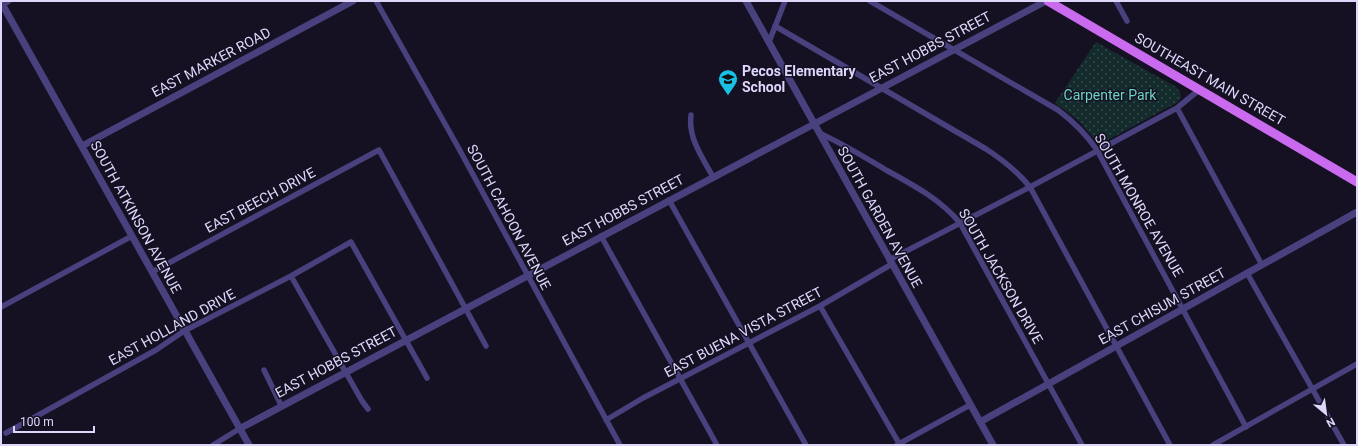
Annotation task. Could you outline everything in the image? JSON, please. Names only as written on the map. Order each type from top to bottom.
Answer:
[{"type":"main road","name":"SOUTHEAST MAIN STREET","points":[[1047,1],[1357,182]]},
{"type":"street","name":"EAST MARKER ROAD","points":[[82,146],[353,1]]},
{"type":"street","name":"SOUTH CAHOON AVENUE","points":[[376,1],[528,275],[620,445]]},
{"type":"street","name":"SOUTH GARDEN AVENUE","points":[[746,1],[818,133],[993,445]]},
{"type":"street","points":[[769,42],[777,28],[785,1]]},
{"type":"street","name":"SOUTH MONROE AVENUE","points":[[870,1],[1074,121],[1097,150],[1246,427]]},
{"type":"street","name":"EAST HOBBS STREET","points":[[213,445],[281,405],[953,49],[1047,1]]},
{"type":"street","points":[[1116,1],[1127,21]]},
{"type":"street","name":"SOUTH ATKINSON AVENUE","points":[[4,2],[248,445]]},
{"type":"street","points":[[777,28],[1004,160],[1018,173],[1030,188],[1170,445]]},
{"type":"street","name":"EAST BUENA VISTA STREET","points":[[606,420],[680,378],[820,306],[891,262],[960,223],[1030,188],[1097,150],[1177,108],[1199,90]]},
{"type":"street","points":[[1177,108],[1262,265]]},
{"type":"street","points":[[691,115],[689,127],[692,137],[713,177]]},
{"type":"street","name":"SOUTH JACKSON DRIVE","points":[[818,133],[933,198],[949,210],[960,223],[1082,445]]},
{"type":"street","name":"EAST BEECH DRIVE","points":[[152,272],[379,150],[466,308]]},
{"type":"street","points":[[669,200],[806,445]]},
{"type":"street","name":"EAST CHISUM STREET","points":[[980,422],[1357,212]]},
{"type":"street","points":[[1,307],[132,236]]},
{"type":"street","points":[[601,236],[717,445]]},
{"type":"street","name":"EAST HOLLAND DRIVE","points":[[6,434],[156,350],[184,331],[291,276],[351,242],[406,340]]},
{"type":"street","points":[[1247,273],[1344,445]]},
{"type":"street","points":[[291,276],[368,409]]},
{"type":"street","points":[[820,306],[898,445],[970,405]]},
{"type":"street","points":[[466,308],[486,346]]},
{"type":"street","points":[[406,340],[427,378]]},
{"type":"street","points":[[1213,445],[1357,364]]},
{"type":"street","points":[[264,370],[281,405]]},
{"type":"green space","name":"Carpenter Park","points":[[1096,42],[1176,87],[1180,92],[1181,98],[1178,102],[1106,141],[1097,142],[1078,120],[1055,103]]},
{"type":"place","name":"Pecos Elementary School","points":[[728,96]]}]
